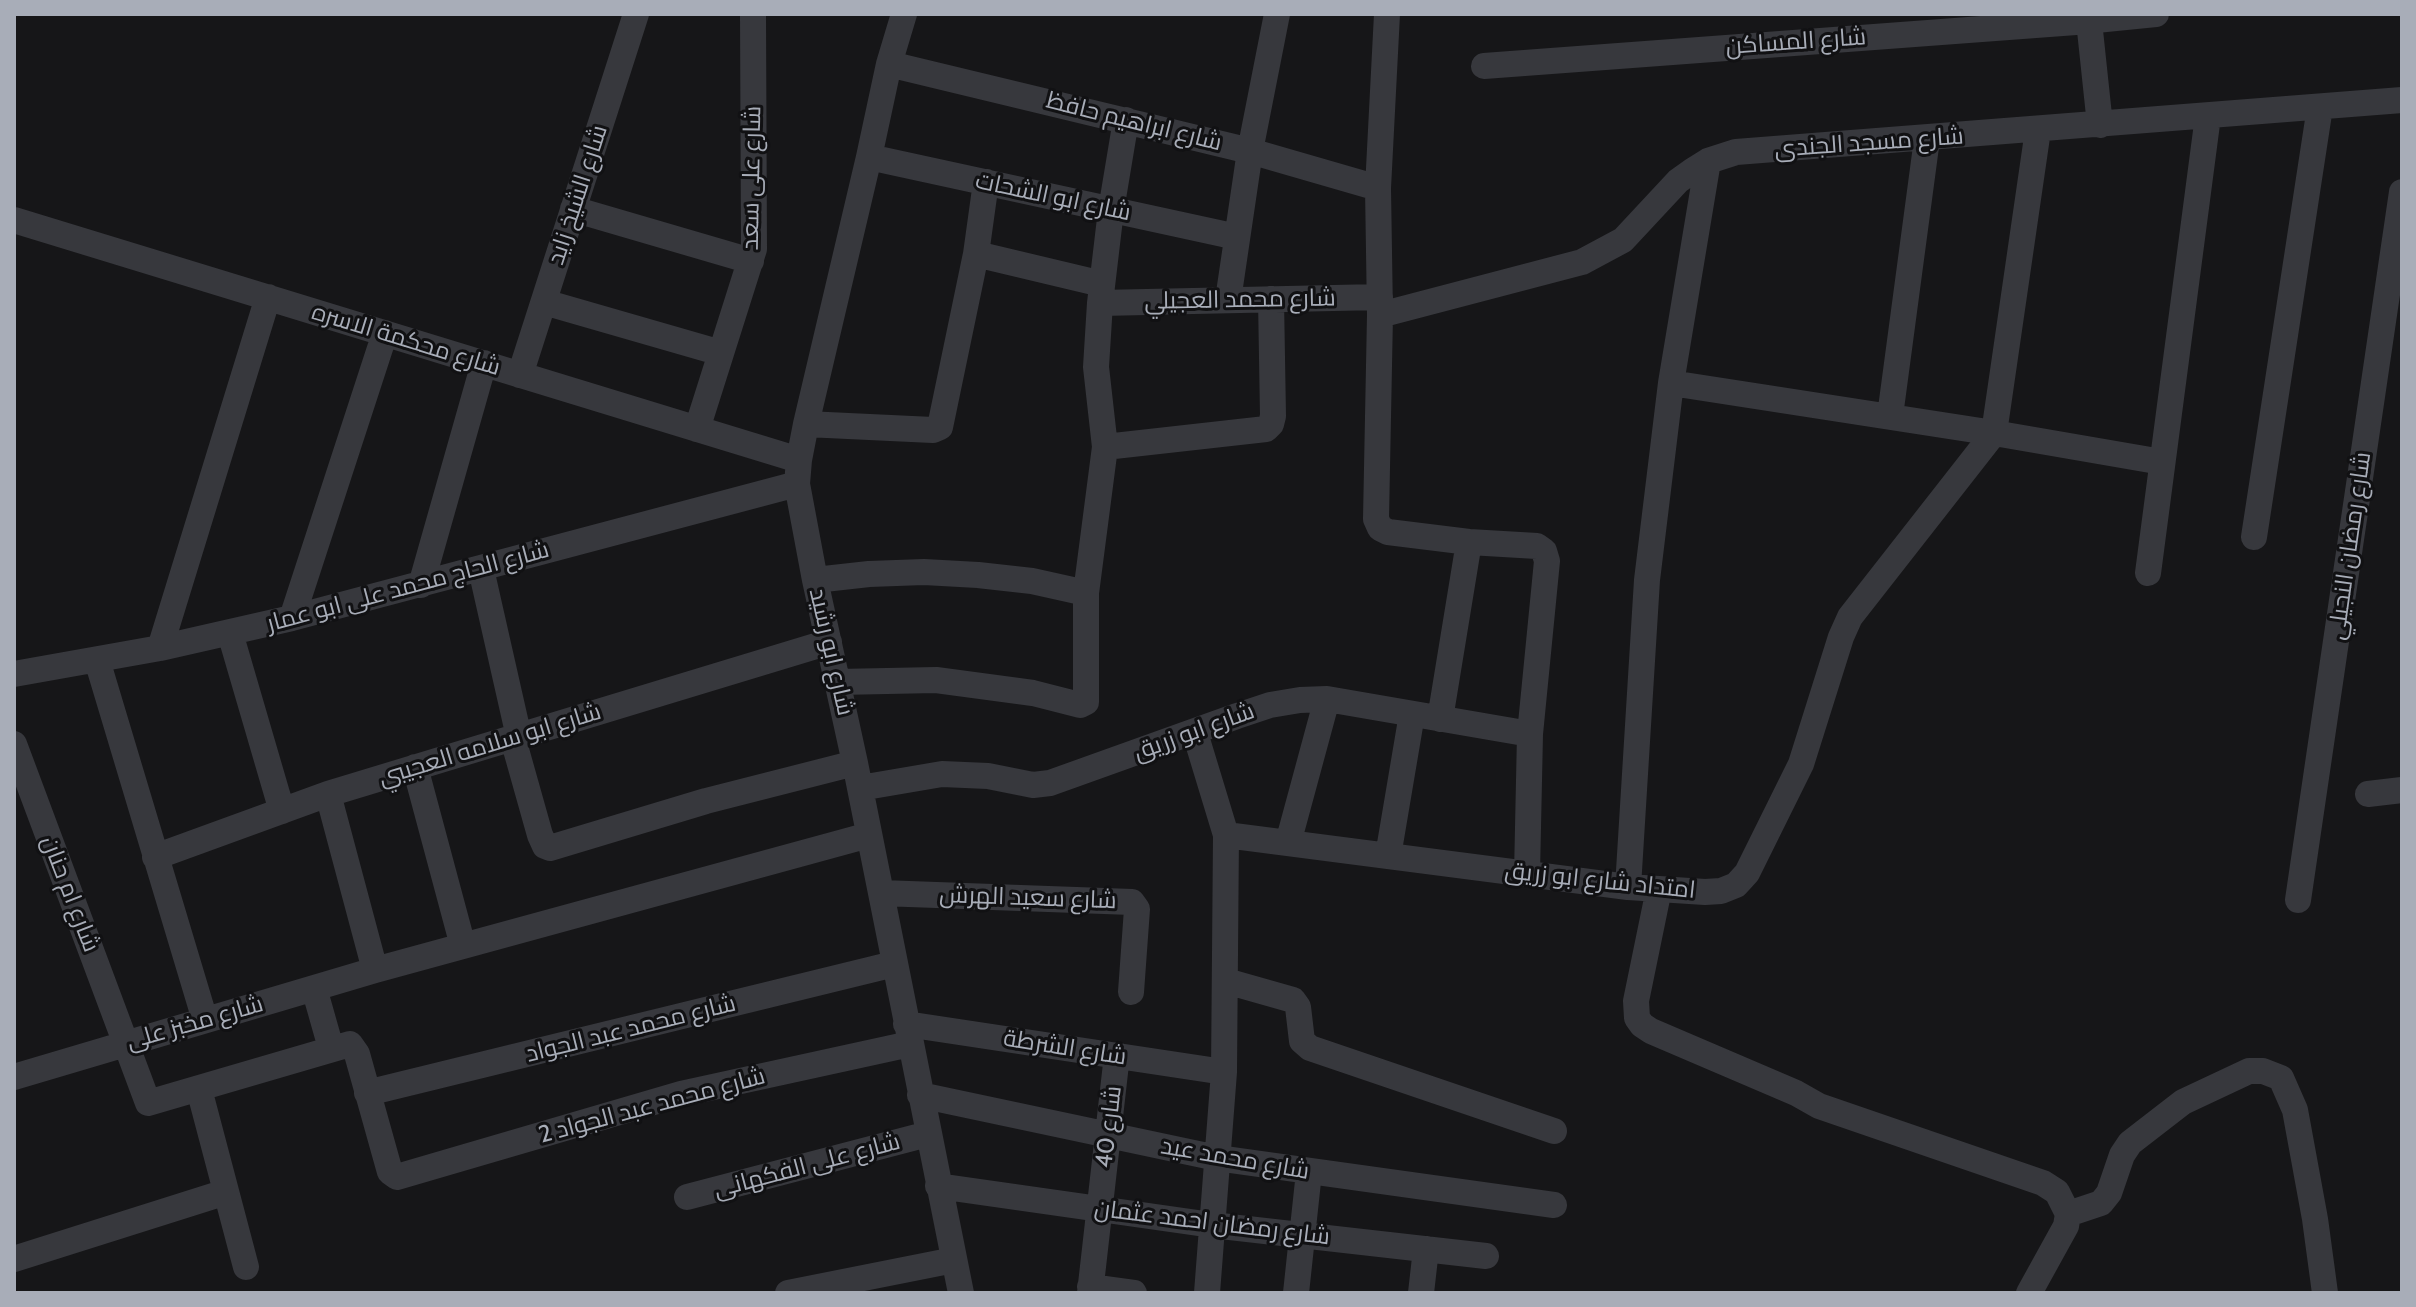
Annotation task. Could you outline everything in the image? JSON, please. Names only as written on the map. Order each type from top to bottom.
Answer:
[{"type":"street","name":"شارع الشيخ زايد","points":[[520,375],[636,14]]},
{"type":"street","name":"شارع على سعد","points":[[697,429],[751,261],[754,234],[753,14]]},
{"type":"street","name":"شارع ابو رشيد","points":[[901,14],[806,424],[798,472],[815,580],[858,776],[961,1293]]},
{"type":"street","points":[[1228,300],[1250,151],[1277,14]]},
{"type":"street","points":[[1387,14],[1378,188],[1380,306],[1376,519],[1380,528],[1388,532],[1537,546],[1544,551],[1547,561],[1530,734],[1527,874]]},
{"type":"street","name":"شارع المساكن","points":[[1484,66],[1948,22],[2156,14]]},
{"type":"street","points":[[2084,19],[2100,125]]},
{"type":"street","name":"شارع ابراهيم حافظ","points":[[889,64],[1250,151],[1378,188]]},
{"type":"street","name":"شارع مسجد الجندى","points":[[1380,306],[1561,269],[1600,254],[1623,240],[1678,181],[1708,161],[1736,152],[2402,100]]},
{"type":"street","points":[[2254,537],[2320,107]]},
{"type":"street","points":[[2148,573],[2208,116]]},
{"type":"street","points":[[838,682],[936,680],[1009,689],[1084,705],[1087,698],[1086,593],[1105,447],[1096,367],[1101,294],[1126,120]]},
{"type":"street","points":[[1994,433],[2038,130]]},
{"type":"street","points":[[1890,416],[1927,139]]},
{"type":"street","name":"شارع ابو الشحات","points":[[869,157],[1237,237]]},
{"type":"street","points":[[1628,887],[1647,580],[1671,383],[1708,161]]},
{"type":"street","points":[[806,424],[933,430],[942,425],[976,254],[986,182]]},
{"type":"street","name":"شارع رمضان النجيلي","points":[[2298,900],[2402,192]]},
{"type":"street","points":[[573,209],[751,261]]},
{"type":"street","name":"شارع محكمة الاسره","points":[[14,220],[697,429],[798,472]]},
{"type":"street","name":"شارع محمد العجيلي","points":[[976,254],[1101,294],[1380,306]]},
{"type":"street","points":[[160,648],[268,297]]},
{"type":"street","points":[[1105,447],[1266,429],[1273,416],[1271,299]]},
{"type":"street","points":[[544,302],[721,353]]},
{"type":"street","points":[[292,618],[385,333]]},
{"type":"street","points":[[421,585],[484,363]]},
{"type":"street","points":[[1671,383],[2162,462]]},
{"type":"street","name":"امتداد شارع ابو زريق","points":[[1226,835],[1628,887],[1721,891],[1736,885],[1747,873],[1801,764],[1850,617],[1994,433]]},
{"type":"street","name":"شارع الحاج محمد على ابو عمار","points":[[14,674],[230,633],[421,585],[798,472]]},
{"type":"street","points":[[1440,719],[1469,542]]},
{"type":"street","points":[[481,569],[516,738]]},
{"type":"street","points":[[815,580],[869,574],[937,573],[1032,581],[1086,593]]},
{"type":"street","points":[[230,633],[282,811]]},
{"type":"street","name":"شارع ابو سلامه العجيبي","points":[[155,857],[328,794],[829,642]]},
{"type":"street","points":[[97,660],[205,1020]]},
{"type":"street","points":[[1288,843],[1327,699]]},
{"type":"street","name":"شارع ابو زريق","points":[[516,738],[540,835],[545,846],[550,848],[706,801],[858,776],[960,774],[1042,785],[1270,705],[1300,700],[1327,699],[1530,734]]},
{"type":"street","points":[[1388,856],[1412,714]]},
{"type":"street","points":[[1195,733],[1226,835],[1224,1072],[1207,1293]]},
{"type":"street","name":"شارع ام حنان","points":[[14,744],[148,1103],[199,1089]]},
{"type":"street","points":[[415,767],[463,946]]},
{"type":"street","points":[[2368,794],[2402,790]]},
{"type":"street","points":[[328,794],[375,970]]},
{"type":"street","name":"شارع مخبز على","points":[[14,1077],[375,970],[869,835]]},
{"type":"street","points":[[1659,889],[1636,1001],[1637,1018],[1642,1025],[1819,1106],[2043,1183],[2057,1192],[2068,1214],[2066,1226],[2029,1293]]},
{"type":"street","name":"شارع سعيد الهرش","points":[[881,893],[1132,902],[1137,909],[1131,992]]},
{"type":"street","name":"شارع محمد عبد الجواد","points":[[367,1093],[894,964]]},
{"type":"street","points":[[1226,981],[1293,1000],[1298,1007],[1302,1041],[1310,1048],[1554,1131]]},
{"type":"street","points":[[314,988],[331,1048]]},
{"type":"street","name":"شارع الشرطة","points":[[908,1034],[1117,1055],[1224,1072]]},
{"type":"street","name":"شارع محمد عبد الجواد 2","points":[[367,1093],[390,1172],[397,1177],[681,1094],[908,1034]]},
{"type":"street","points":[[246,1267],[199,1089],[345,1044],[354,1047],[367,1093]]},
{"type":"street","name":"شارع 40","points":[[1090,1290],[1117,1055]]},
{"type":"street","points":[[2068,1214],[2101,1203],[2109,1193],[2122,1155],[2130,1143],[2183,1102],[2249,1071],[2263,1071],[2281,1078],[2295,1110],[2325,1293]]},
{"type":"street","name":"شارع محمد عيد","points":[[920,1095],[1217,1158],[1554,1205]]},
{"type":"street","name":"شارع على الفكهانى","points":[[687,1197],[928,1134]]},
{"type":"street","points":[[1296,1293],[1309,1172]]},
{"type":"street","name":"شارع رمضان احمد عثمان","points":[[938,1186],[1212,1225],[1486,1256]]},
{"type":"street","points":[[14,1259],[226,1192]]},
{"type":"street","points":[[1421,1293],[1426,1249]]},
{"type":"street","points":[[788,1293],[954,1260]]},
{"type":"street","points":[[1090,1290],[1134,1293]]}]
